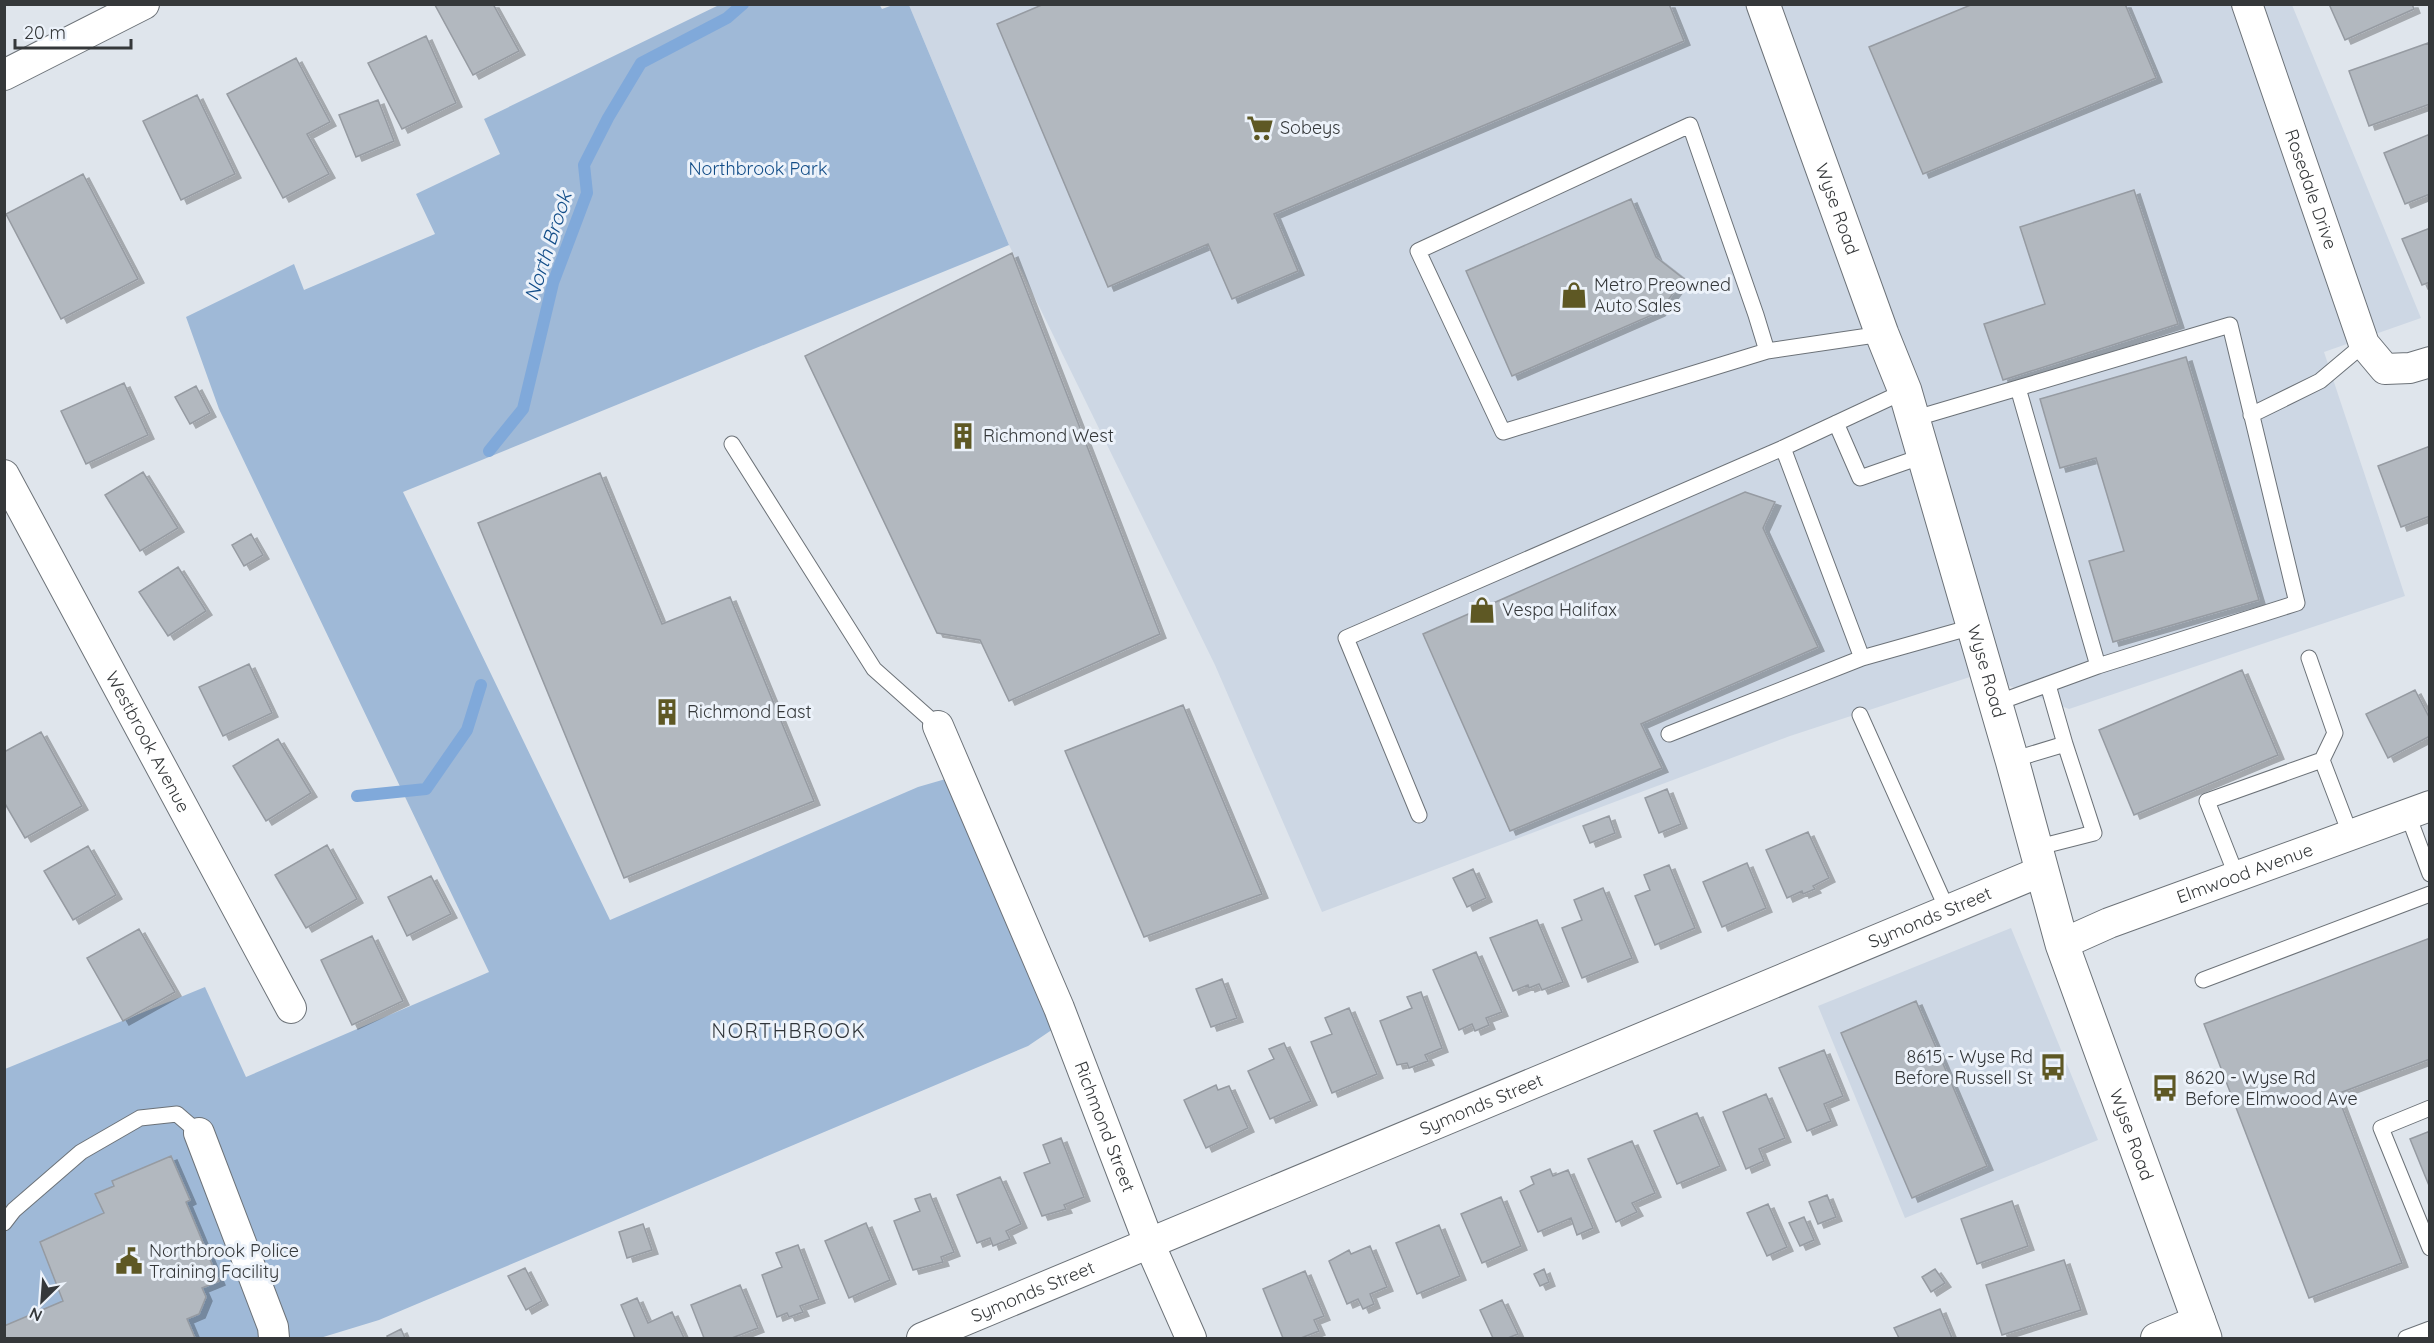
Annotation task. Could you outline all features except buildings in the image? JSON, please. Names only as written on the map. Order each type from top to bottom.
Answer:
[{"type":"main road","name":"Wyse Road","points":[[1763,4],[1909,405],[2012,760],[2062,944],[2202,1329]]},
{"type":"street","points":[[4,75],[144,4]]},
{"type":"street","name":"Rosedale Drive","points":[[2247,4],[2364,344],[2385,369],[2410,368],[2430,362]]},
{"type":"street","name":"Westbrook Avenue","points":[[4,475],[291,1008]]},
{"type":"street","name":"Richmond Street","points":[[938,726],[1019,912],[1077,1053],[1149,1243],[1191,1338]]},
{"type":"street","name":"Elmwood Avenue","points":[[2062,944],[2109,923],[2419,811]]},
{"type":"street","name":"Symonds Street","points":[[922,1338],[1947,909],[2038,859]]},
{"type":"street","points":[[199,1133],[273,1326],[274,1338]]},
{"type":"street","points":[[2156,1338],[2202,1329]]},
{"type":"lane","points":[[1767,351],[1690,125],[1418,251],[1503,432],[1767,351],[1882,334]]},
{"type":"lane","points":[[1419,815],[1346,638],[1836,423],[1909,405],[2018,388],[2230,325],[2297,603],[2098,666],[1994,704]]},
{"type":"lane","points":[[2251,415],[2320,381],[2364,344]]},
{"type":"lane","points":[[2018,388],[2098,666]]},
{"type":"lane","points":[[1836,423],[1860,478],[1923,456]]},
{"type":"lane","points":[[732,444],[874,669],[938,726]]},
{"type":"lane","points":[[1783,448],[1862,658]]},
{"type":"lane","points":[[1669,734],[1862,658],[1972,627]]},
{"type":"lane","points":[[2237,878],[2207,801],[2322,760],[2335,733],[2309,658]]},
{"type":"lane","points":[[2038,859],[2094,833],[2048,685]]},
{"type":"lane","points":[[1860,715],[1947,909]]},
{"type":"lane","points":[[2012,760],[2065,744]]},
{"type":"lane","points":[[2322,760],[2351,836]]},
{"type":"lane","points":[[2419,811],[2430,874]]},
{"type":"lane","points":[[2203,980],[2430,894]]},
{"type":"lane","points":[[2430,1108],[2381,1128],[2430,1248]]},
{"type":"lane","points":[[4,1223],[14,1210],[81,1152],[140,1118],[177,1114],[199,1133]]},
{"type":"lane","points":[[2406,1338],[2430,1329]]},
{"type":"shaded area","points":[[909,5],[2292,5],[2421,318],[2324,352],[2405,596],[2069,709],[1979,674],[1790,736],[1322,912],[1215,665],[1009,245]]},
{"type":"shaded area","points":[[2011,928],[2098,1140],[1905,1218],[1818,1006]]},
{"type":"green space","name":"Northbrook Park","points":[[879,4],[882,9],[893,5],[909,5],[1009,245],[403,492],[610,920],[918,787],[956,776],[1062,1023],[1028,1046],[379,1320],[320,1338],[5,1338],[5,1069],[205,987],[246,1077],[489,972],[219,409],[186,317],[294,264],[304,290],[435,234],[416,194],[500,154],[484,119],[719,5]]},
{"type":"waterway","name":"North Brook","points":[[489,451],[523,409],[553,283],[587,193],[584,165],[608,118],[641,63],[727,18],[743,4]]},
{"type":"waterway","name":"North Brook","points":[[357,796],[426,789],[467,730],[481,685]]},
{"type":"place","name":"Sobeys","points":[[1260,128]]},
{"type":"place","name":"Metro Preowned Auto Sales","points":[[1574,295]]},
{"type":"place","name":"Richmond West","points":[[963,436]]},
{"type":"place","name":"Vespa Halifax","points":[[1482,610]]},
{"type":"place","name":"Richmond East","points":[[667,712]]},
{"type":"place","name":"8615 - Wyse Rd Before Russell St","points":[[2053,1067]]},
{"type":"place","name":"8620 - Wyse Rd Before Elmwood Ave","points":[[2165,1088]]},
{"type":"place","name":"Northbrook Police Training Facility","points":[[129,1261]]},
{"type":"district","name":"NORTHBROOK","points":[[789,1031]]}]
